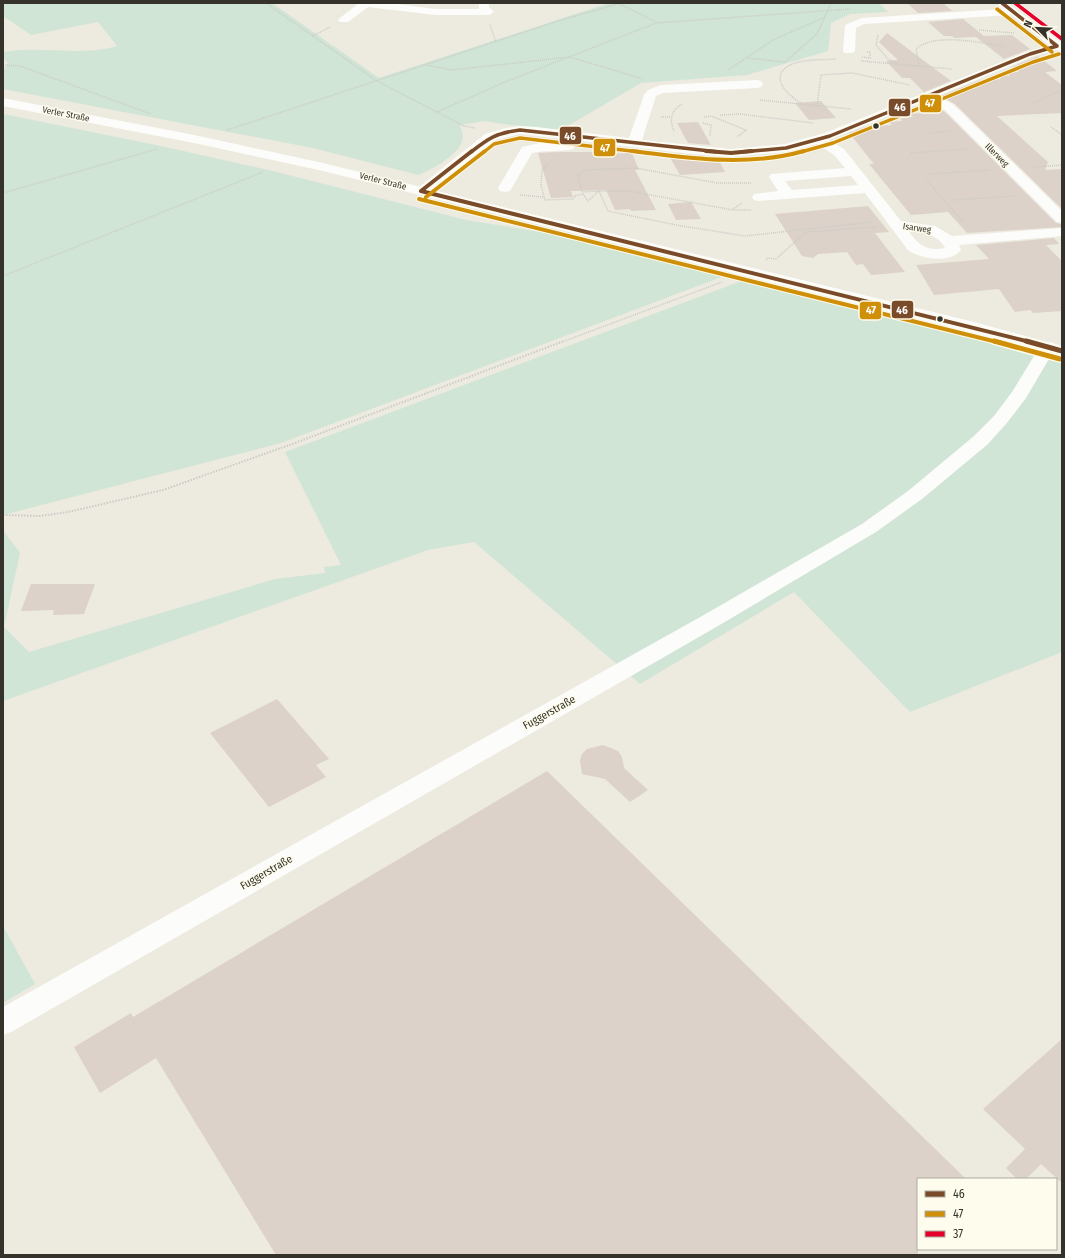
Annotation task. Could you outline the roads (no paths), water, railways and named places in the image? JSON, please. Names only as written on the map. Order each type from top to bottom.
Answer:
[{"type":"street","points":[[344,20],[366,3],[435,12],[486,8],[490,25]]},
{"type":"street","points":[[1002,3],[1060,48]]},
{"type":"street","points":[[849,51],[851,26],[862,20],[1014,12]]},
{"type":"street","points":[[421,191],[445,174],[485,140],[489,132],[520,130],[731,153],[786,148],[820,140],[1030,54],[1060,48]]},
{"type":"street","points":[[634,143],[650,95],[652,93],[661,89],[757,84]]},
{"type":"street","name":"Illerweg","points":[[928,95],[950,108],[1062,219]]},
{"type":"street","name":"Verler Straße","points":[[3,102],[239,148],[421,191],[748,273],[964,325],[1055,349]]},
{"type":"street","points":[[505,188],[527,150],[544,146],[570,146],[577,144],[582,137]]},
{"type":"street","name":"Isarweg","points":[[820,140],[839,152],[897,225],[914,249],[929,254],[950,253],[953,250],[953,246],[939,232],[933,229],[897,225]]},
{"type":"street","points":[[788,195],[776,177],[854,172]]},
{"type":"street","points":[[759,203],[788,195],[867,189]]},
{"type":"street","points":[[948,241],[1062,232]]},
{"type":"street","name":"Fuggerstraße","points":[[3,1022],[710,621],[869,528],[915,495],[981,440],[1000,420],[1055,349]]}]
